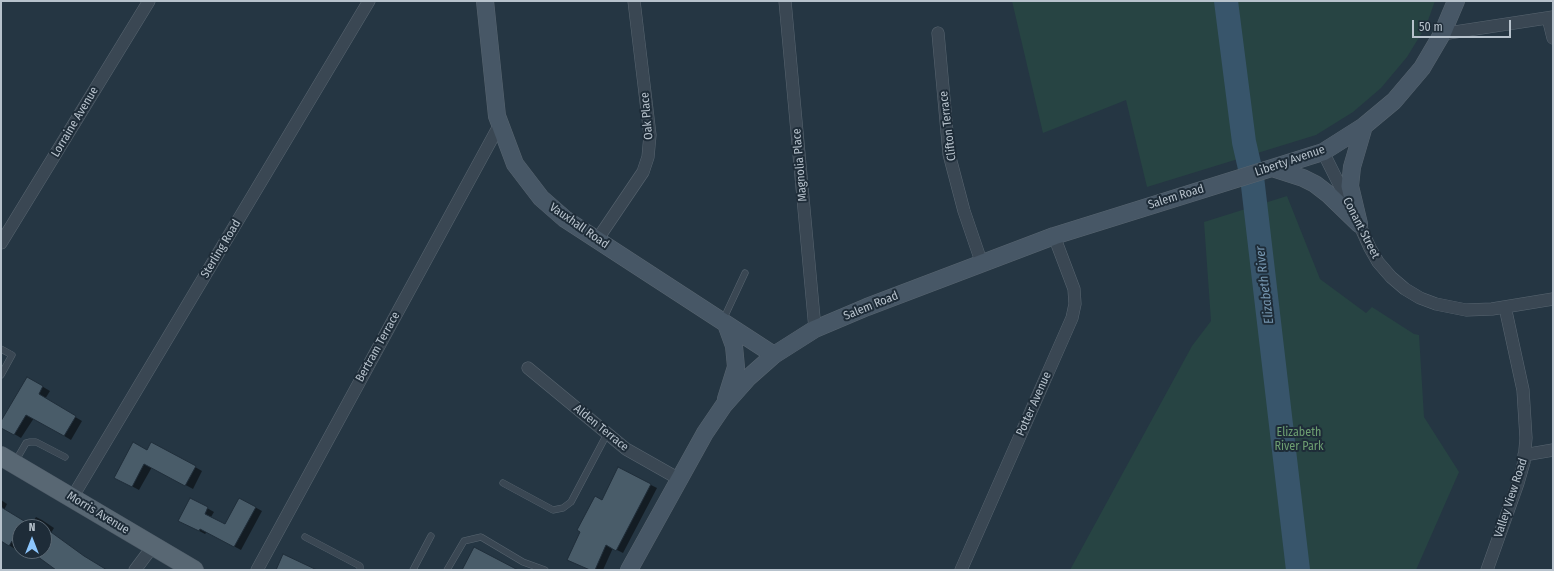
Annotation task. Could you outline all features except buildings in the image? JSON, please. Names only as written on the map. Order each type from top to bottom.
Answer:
[{"type":"main road","name":"Morris Avenue","points":[[8,460],[194,570]]},
{"type":"street","name":"Lorraine Avenue","points":[[1,243],[149,1]]},
{"type":"street","name":"Sterling Road","points":[[72,498],[369,1]]},
{"type":"street","name":"Vauxhall Road","points":[[486,1],[497,116],[515,164],[541,198],[565,219],[774,355]]},
{"type":"street","name":"Oak Place","points":[[597,240],[643,172],[648,157],[650,135],[634,1]]},
{"type":"street","name":"Magnolia Place","points":[[785,1],[815,329]]},
{"type":"street","name":"Liberty Avenue","points":[[1220,183],[1323,152],[1364,126],[1394,101],[1422,68],[1442,34],[1456,1]]},
{"type":"street","points":[[1442,34],[1551,17],[1553,38]]},
{"type":"street","name":"Clifton Terrace","points":[[938,33],[949,154],[964,211],[982,264]]},
{"type":"street","name":"Bertram Terrace","points":[[257,570],[500,124]]},
{"type":"street","points":[[1359,224],[1350,186],[1352,168],[1364,126]]},
{"type":"street","name":"Conant Street","points":[[1323,152],[1378,262],[1391,277],[1405,289],[1420,298],[1436,304],[1466,310],[1505,307],[1553,299]]},
{"type":"street","points":[[1272,168],[1303,178],[1315,184],[1328,194],[1359,224]]},
{"type":"street","name":"Salem Road","points":[[628,570],[705,433],[724,405],[748,378],[774,355],[815,329],[867,307],[1054,236],[1220,183]]},
{"type":"street","name":"Potter Avenue","points":[[961,570],[1072,318],[1075,304],[1074,289],[1054,236]]},
{"type":"street","name":"Valley View Road","points":[[1487,570],[1518,483],[1526,438],[1523,390],[1505,307]]},
{"type":"street","points":[[724,323],[734,346],[736,367],[724,405]]},
{"type":"street","name":"Alden Terrace","points":[[528,368],[626,449],[679,479]]},
{"type":"street","points":[[1524,455],[1553,450]]},
{"type":"street","points":[[135,570],[153,546]]},
{"type":"lane","points":[[724,323],[745,273]]},
{"type":"lane","points":[[1,349],[12,355],[1,375]]},
{"type":"lane","points":[[503,483],[553,510],[563,508],[571,502],[607,434]]},
{"type":"lane","points":[[8,460],[26,443],[30,442],[36,442],[65,457]]},
{"type":"lane","points":[[413,570],[431,536]]},
{"type":"lane","points":[[305,537],[360,566],[360,570]]},
{"type":"lane","points":[[447,570],[464,541],[481,537],[523,562],[542,570]]},
{"type":"green space","points":[[1012,1],[1435,1],[1426,26],[1407,57],[1381,88],[1353,112],[1316,135],[1147,187],[1126,100],[1043,133]]},
{"type":"green space","name":"Elizabeth River Park","points":[[1287,196],[1320,279],[1366,313],[1372,307],[1414,334],[1419,335],[1424,417],[1459,472],[1416,570],[1070,570],[1192,346],[1211,321],[1204,222]]},
{"type":"waterway","name":"Elizabeth River","points":[[1226,1],[1244,142],[1252,177],[1298,570]]}]
